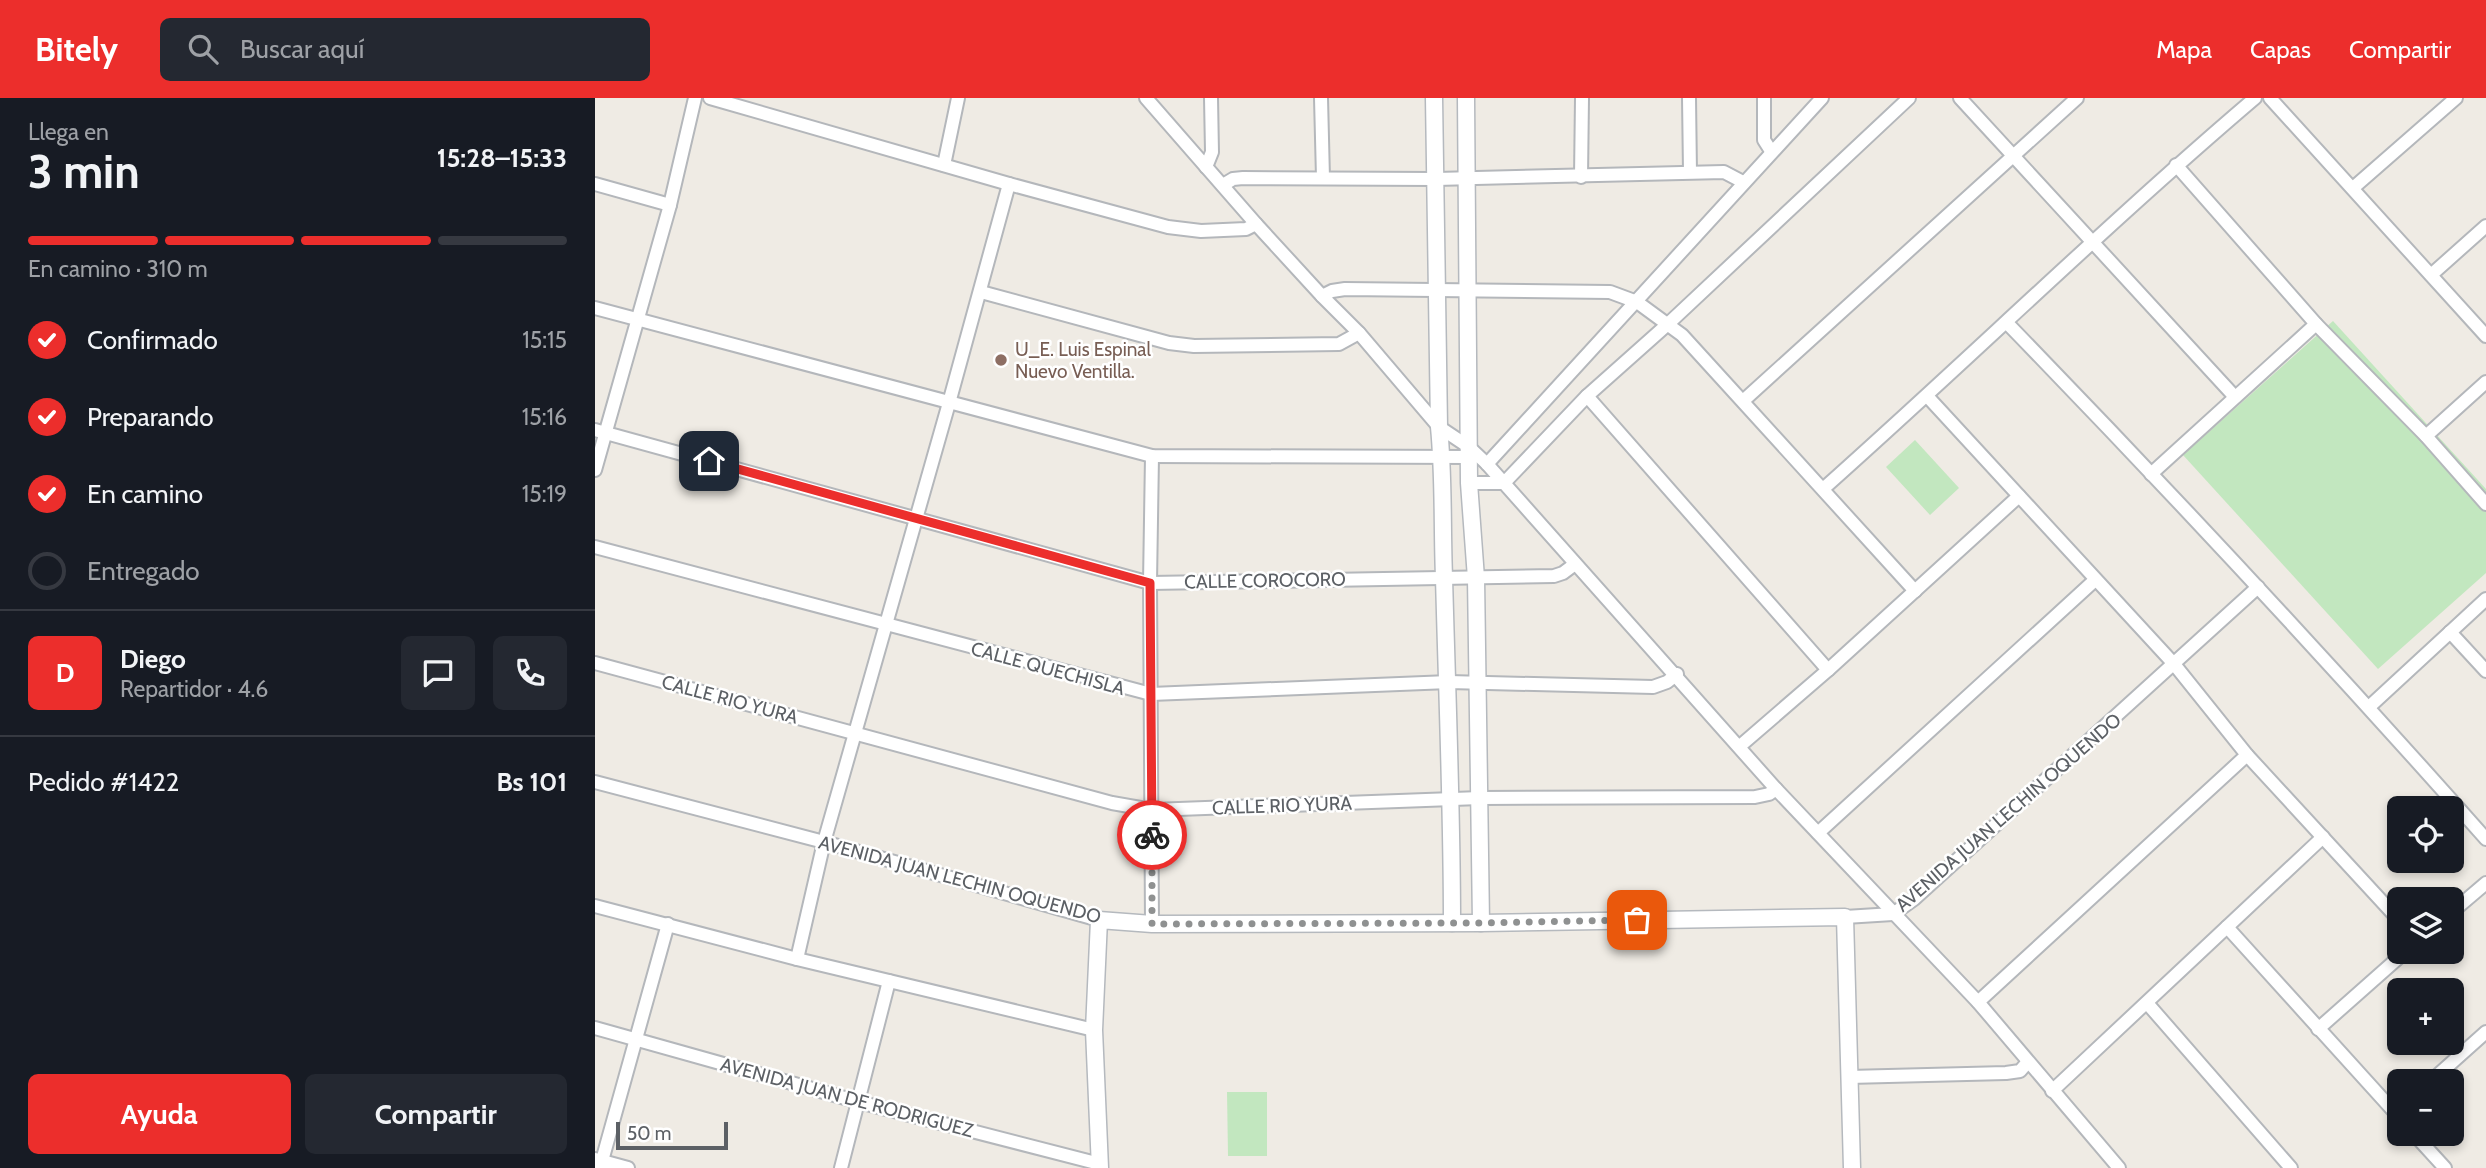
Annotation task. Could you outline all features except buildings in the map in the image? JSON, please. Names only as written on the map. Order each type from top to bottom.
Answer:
[{"type":"street","points":[[595,470],[600,431],[639,320],[695,98]]},
{"type":"street","points":[[710,98],[1168,227],[1201,231],[1246,229],[1256,224]]},
{"type":"street","points":[[944,166],[958,98]]},
{"type":"street","points":[[1146,98],[1256,224],[1359,332],[1439,427],[1487,464],[1677,674],[1776,789],[1978,1002],[2027,1063],[2119,1168]]},
{"type":"street","points":[[1206,167],[1212,152],[1211,98]]},
{"type":"street","points":[[1321,98],[1323,178]]},
{"type":"street","points":[[1434,98],[1439,427],[1452,799],[1452,923]]},
{"type":"street","points":[[1466,98],[1469,483],[1476,578],[1481,923]]},
{"type":"street","points":[[1581,98],[1581,177]]},
{"type":"street","points":[[1689,98],[1690,172]]},
{"type":"street","points":[[1764,98],[1764,140],[1771,152]]},
{"type":"street","points":[[1487,464],[1822,98]]},
{"type":"street","points":[[1469,483],[1504,483],[1587,396],[1669,323],[1909,98]]},
{"type":"street","points":[[1960,98],[2235,397]]},
{"type":"street","points":[[1742,401],[2077,98]]},
{"type":"street","points":[[1823,489],[2007,323],[2176,165],[2255,98]]},
{"type":"street","points":[[2270,98],[2486,336]]},
{"type":"street","points":[[2353,188],[2456,98]]},
{"type":"street","points":[[2176,165],[2316,324],[2426,436],[2486,504]]},
{"type":"street","points":[[1223,185],[1233,179],[1243,178],[1468,179],[1690,172],[1724,172],[1744,182]]},
{"type":"street","points":[[595,184],[670,205]]},
{"type":"street","points":[[797,959],[824,842],[981,292],[1009,184]]},
{"type":"street","points":[[2431,275],[2486,226]]},
{"type":"street","points":[[1322,296],[1345,289],[1611,292],[1637,302],[1682,335],[1915,591]]},
{"type":"street","points":[[981,292],[1170,343],[1194,346],[1339,344],[1359,332]]},
{"type":"street","points":[[595,308],[1152,456],[1442,455],[1469,452]]},
{"type":"street","points":[[2007,323],[2258,587],[2486,839]]},
{"type":"street","points":[[2151,474],[2316,324]]},
{"type":"street","points":[[2426,436],[2486,382]]},
{"type":"street","points":[[1587,396],[1828,670]]},
{"type":"street","points":[[1927,396],[2174,664],[2247,755],[2387,907]]},
{"type":"street","name":"CALLE COROCORO","points":[[600,431],[1150,583],[1554,576],[1575,564]]},
{"type":"street","points":[[1152,456],[1152,924]]},
{"type":"street","points":[[1740,746],[1828,670],[2019,496]]},
{"type":"street","name":"CALLE QUECHISLA","points":[[595,547],[1151,694],[1449,681],[1653,687],[1667,682],[1677,674]]},
{"type":"street","points":[[1818,833],[2095,580]]},
{"type":"street","name":"AVENIDA JUAN LECHIN OQUENDO","points":[[595,782],[824,842],[1099,920],[1152,924],[1481,923],[1893,914],[1915,899],[2258,587]]},
{"type":"street","points":[[2369,707],[2486,599]]},
{"type":"street","points":[[2451,632],[2486,671]]},
{"type":"street","name":"CALLE RIO YURA","points":[[595,663],[1112,803],[1152,810],[1480,798],[1755,797],[1769,794],[1776,789]]},
{"type":"street","points":[[1978,1002],[2247,755]]},
{"type":"street","points":[[2052,1091],[2323,837]]},
{"type":"street","points":[[2464,902],[2486,883]]},
{"type":"street","points":[[595,906],[797,959],[1094,1030]]},
{"type":"street","points":[[1845,917],[1852,1168]]},
{"type":"street","points":[[1099,920],[1094,1030],[1100,1166]]},
{"type":"street","points":[[628,1168],[599,1163],[668,924]]},
{"type":"street","points":[[2227,927],[2387,1101]]},
{"type":"street","points":[[2318,1029],[2391,964]]},
{"type":"street","points":[[841,1168],[889,981]]},
{"type":"street","points":[[2147,1003],[2291,1168]]},
{"type":"street","name":"AVENIDA JUAN DE RODRIGUEZ","points":[[595,1028],[1100,1166]]},
{"type":"street","points":[[2445,1069],[2486,1032]]},
{"type":"street","points":[[1849,1077],[2006,1073],[2019,1071],[2027,1063]]},
{"type":"street","points":[[2425,1146],[2445,1168]]},
{"type":"green space","points":[[2333,321],[2486,489],[2486,573],[2378,669],[2183,455]]},
{"type":"green space","points":[[1915,440],[1959,488],[1930,515],[1886,467]]},
{"type":"green space","points":[[1227,1092],[1267,1092],[1267,1156],[1228,1156]]},
{"type":"way so far","points":[[1152,835],[1152,924],[1637,920]]},
{"type":"place","name":"U_E. Luis Espinal Nuevo Ventilla.","points":[[1001,360]]},
{"type":"route","points":[[709,461],[1150,583],[1152,835]]}]
